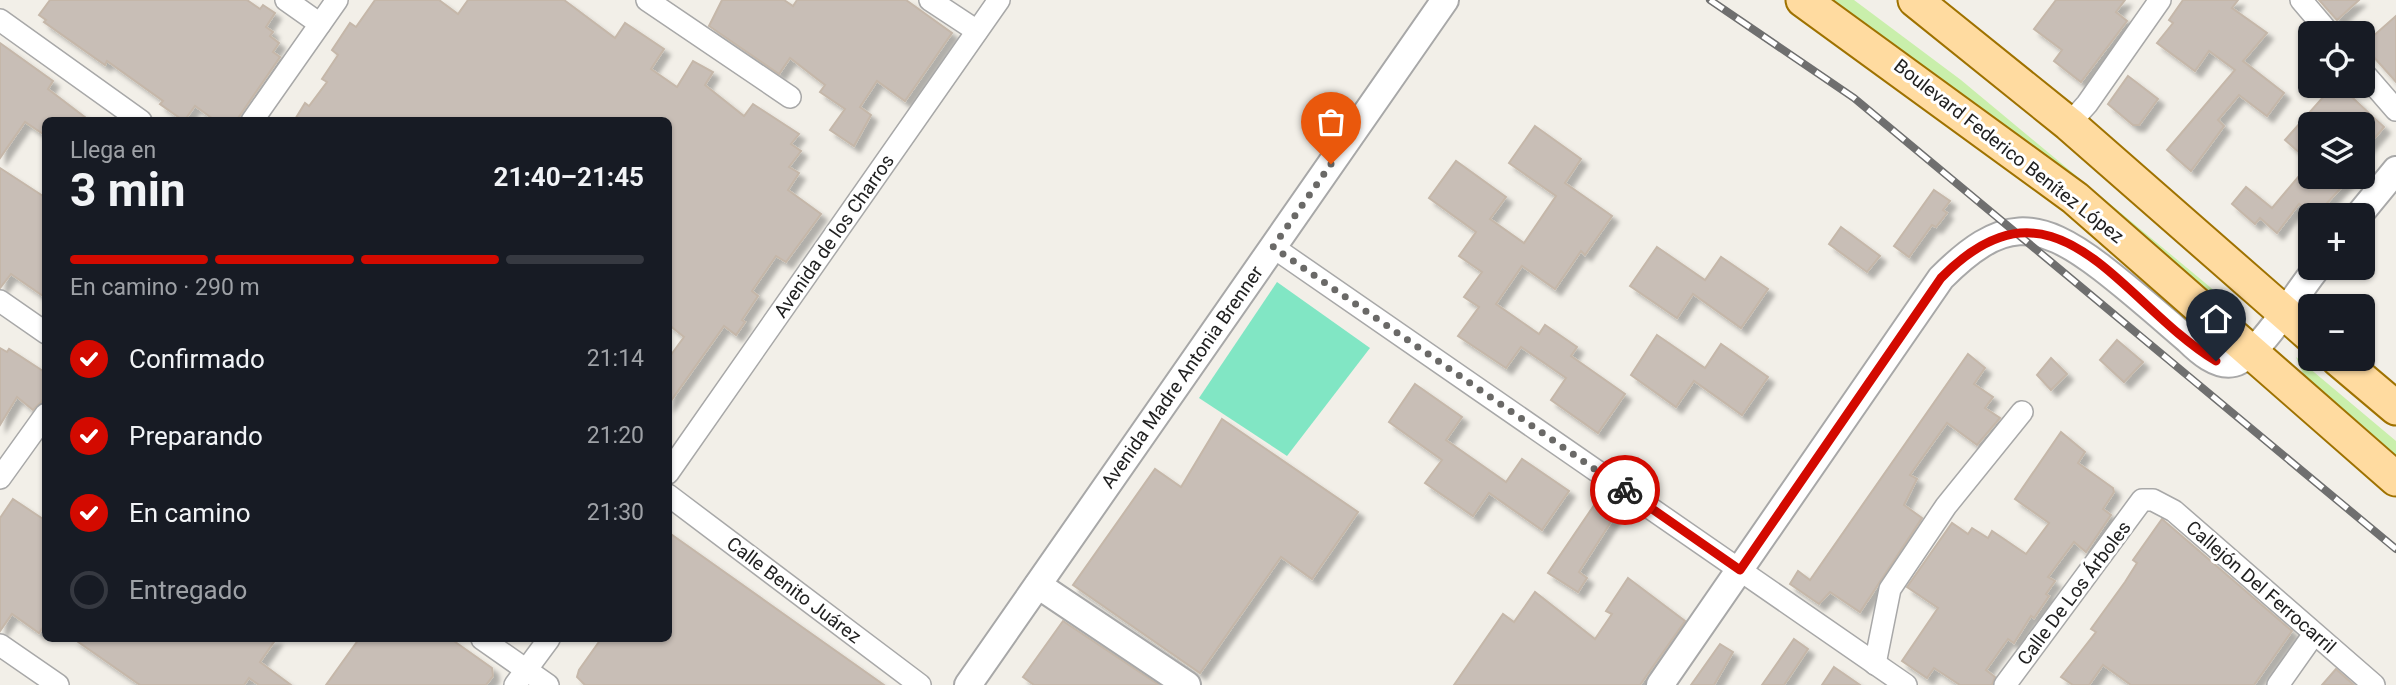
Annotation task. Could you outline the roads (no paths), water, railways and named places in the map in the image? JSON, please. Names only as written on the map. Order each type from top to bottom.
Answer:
[{"type":"main road","name":"Boulevard Federico Benítez López","points":[[1803,0],[2076,198],[2396,479]]},
{"type":"main road","points":[[1926,3],[2069,124],[2298,325]]},
{"type":"main road","points":[[2352,371],[2396,408]]},
{"type":"street","points":[[286,0],[320,24]]},
{"type":"street","points":[[255,117],[337,0]]},
{"type":"street","points":[[647,0],[790,97]]},
{"type":"street","points":[[930,0],[977,31]]},
{"type":"street","name":"Avenida de los Charros","points":[[672,467],[999,0]]},
{"type":"street","name":"Avenida Madre Antonia Brenner","points":[[968,685],[1445,0]]},
{"type":"street","points":[[2069,124],[2087,104],[2160,0]]},
{"type":"street","points":[[2301,0],[2319,21]]},
{"type":"street","points":[[0,20],[135,117]]},
{"type":"street","points":[[2375,86],[2396,110]]},
{"type":"street","points":[[2369,203],[2396,170]]},
{"type":"street","points":[[1660,685],[1941,278],[1965,255],[1994,237],[2027,231],[2064,240],[2127,288],[2199,350],[2216,361],[2232,364],[2253,351],[2308,280]]},
{"type":"street","points":[[1273,247],[1906,685]]},
{"type":"street","points":[[0,301],[42,330]]},
{"type":"street","points":[[1875,663],[1890,589],[1946,506],[2022,412]]},
{"type":"street","points":[[0,478],[42,420]]},
{"type":"street","name":"Calle Benito Juárez","points":[[672,498],[920,685]]},
{"type":"street","name":"Callejón Del Ferrocarril","points":[[2143,500],[2153,500],[2174,511],[2374,685]]},
{"type":"street","name":"Calle De Los Árboles","points":[[2005,685],[2143,500]]},
{"type":"street","points":[[1038,585],[1187,685]]},
{"type":"street","points":[[2278,685],[2314,634]]},
{"type":"street","points":[[485,642],[521,677],[548,685]]},
{"type":"street","points":[[521,677],[546,642]]},
{"type":"street","points":[[0,645],[58,685]]},
{"type":"railway","points":[[1710,0],[1854,98],[2396,549]]}]
